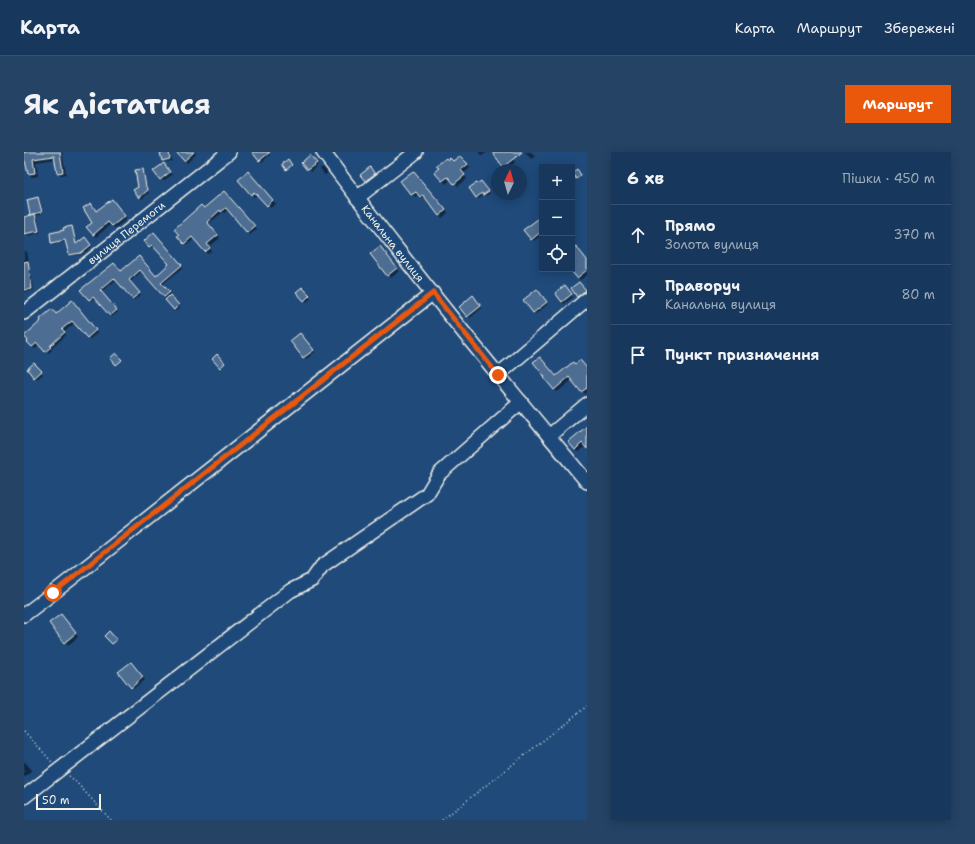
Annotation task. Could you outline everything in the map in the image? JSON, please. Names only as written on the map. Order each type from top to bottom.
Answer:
[{"type":"street","name":"вулиця Перемоги","points":[[24,313],[230,152]]},
{"type":"street","name":"Канальна вулиця","points":[[323,152],[498,375],[587,482]]},
{"type":"street","points":[[358,198],[416,152]]},
{"type":"street","points":[[24,614],[53,593],[433,293]]},
{"type":"street","points":[[498,375],[587,299]]},
{"type":"street","points":[[24,797],[290,591],[312,580],[322,566],[427,494],[439,474],[520,402]]},
{"type":"street","points":[[549,436],[587,404]]},
{"type":"path","points":[[442,820],[587,706]]},
{"type":"building","points":[[24,152],[60,152],[63,172],[57,173],[54,156],[33,159],[35,173],[28,174],[24,161]]},
{"type":"building","points":[[160,152],[169,152],[170,159],[162,161]]},
{"type":"building","points":[[176,152],[194,152],[184,161]]},
{"type":"building","points":[[252,152],[270,152],[259,161]]},
{"type":"building","points":[[492,152],[522,152],[507,164],[501,164]]},
{"type":"building","points":[[310,155],[317,163],[307,170],[301,163]]},
{"type":"building","points":[[460,156],[468,164],[461,170],[465,175],[454,184],[448,177],[442,181],[434,172],[439,168],[436,166],[446,158],[448,160],[450,158],[453,161]]},
{"type":"building","points":[[288,159],[292,165],[286,170],[282,164]]},
{"type":"building","points":[[164,163],[170,172],[160,180],[153,171]]},
{"type":"building","points":[[370,167],[375,174],[365,181],[360,175]]},
{"type":"building","points":[[143,169],[146,187],[148,190],[139,198],[133,190],[138,187],[135,170]]},
{"type":"building","points":[[577,169],[581,175],[576,179],[575,178],[575,171]]},
{"type":"building","points":[[248,171],[273,200],[267,206],[254,192],[251,195],[238,180]]},
{"type":"building","points":[[413,171],[446,210],[439,216],[423,195],[420,197],[416,192],[411,195],[400,181]]},
{"type":"building","points":[[481,181],[489,191],[483,195],[482,193],[476,198],[469,188]]},
{"type":"building","points":[[224,191],[255,226],[247,233],[226,208],[221,212],[220,210],[207,222],[218,235],[207,244],[210,248],[205,252],[192,237],[184,244],[177,236],[179,235],[174,229],[201,205],[204,208]]},
{"type":"building","points":[[38,197],[42,212],[30,215],[27,200]]},
{"type":"building","points":[[112,199],[125,216],[112,226],[108,222],[93,235],[86,227],[92,223],[83,208],[91,203],[96,211]]},
{"type":"building","points":[[35,214],[39,231],[24,234],[24,217]]},
{"type":"building","points":[[539,218],[539,233],[531,240],[523,230]]},
{"type":"building","points":[[72,226],[76,244],[85,237],[91,245],[81,253],[69,255],[65,240],[51,243],[50,233],[64,230],[63,228]]},
{"type":"building","points":[[154,232],[182,265],[161,283],[170,292],[164,297],[140,270],[129,280],[140,293],[132,299],[114,278],[100,290],[117,310],[110,316],[93,297],[89,300],[80,290],[114,263],[121,271],[139,256],[156,276],[169,264],[152,245],[149,247],[144,241]]},
{"type":"building","points":[[380,246],[397,268],[387,276],[370,254]]},
{"type":"building","points":[[576,246],[587,260],[587,270],[577,278],[572,272],[575,272]]},
{"type":"building","points":[[28,261],[32,289],[24,290],[24,262]]},
{"type":"building","points":[[579,282],[586,290],[577,297],[571,288]]},
{"type":"building","points":[[565,285],[572,294],[562,302],[555,293]]},
{"type":"building","points":[[302,287],[310,295],[304,301],[296,292]]},
{"type":"building","points":[[537,289],[547,302],[533,313],[523,300]]},
{"type":"building","points":[[170,295],[179,305],[174,310],[165,300]]},
{"type":"building","points":[[473,295],[481,306],[467,317],[459,307]]},
{"type":"building","points":[[72,300],[96,330],[87,338],[72,321],[62,329],[65,332],[45,352],[37,343],[32,347],[24,336],[52,309],[56,314]]},
{"type":"building","points":[[300,333],[314,350],[303,358],[290,341]]},
{"type":"building","points":[[116,353],[122,360],[116,365],[110,358]]},
{"type":"building","points":[[217,354],[225,363],[220,368],[212,359]]},
{"type":"building","points":[[540,357],[556,376],[573,362],[575,364],[580,360],[587,368],[587,388],[581,392],[569,377],[554,390],[533,362]]},
{"type":"building","points":[[34,363],[42,371],[34,378],[27,369]]},
{"type":"building","points":[[587,426],[587,449],[582,443],[575,450],[568,442]]},
{"type":"building","points":[[61,614],[76,633],[64,643],[49,623]]},
{"type":"building","points":[[109,631],[117,640],[112,644],[104,636]]},
{"type":"building","points":[[131,662],[143,677],[131,688],[118,672]]},
{"type":"route","points":[[53,593],[433,293],[498,375]]}]
